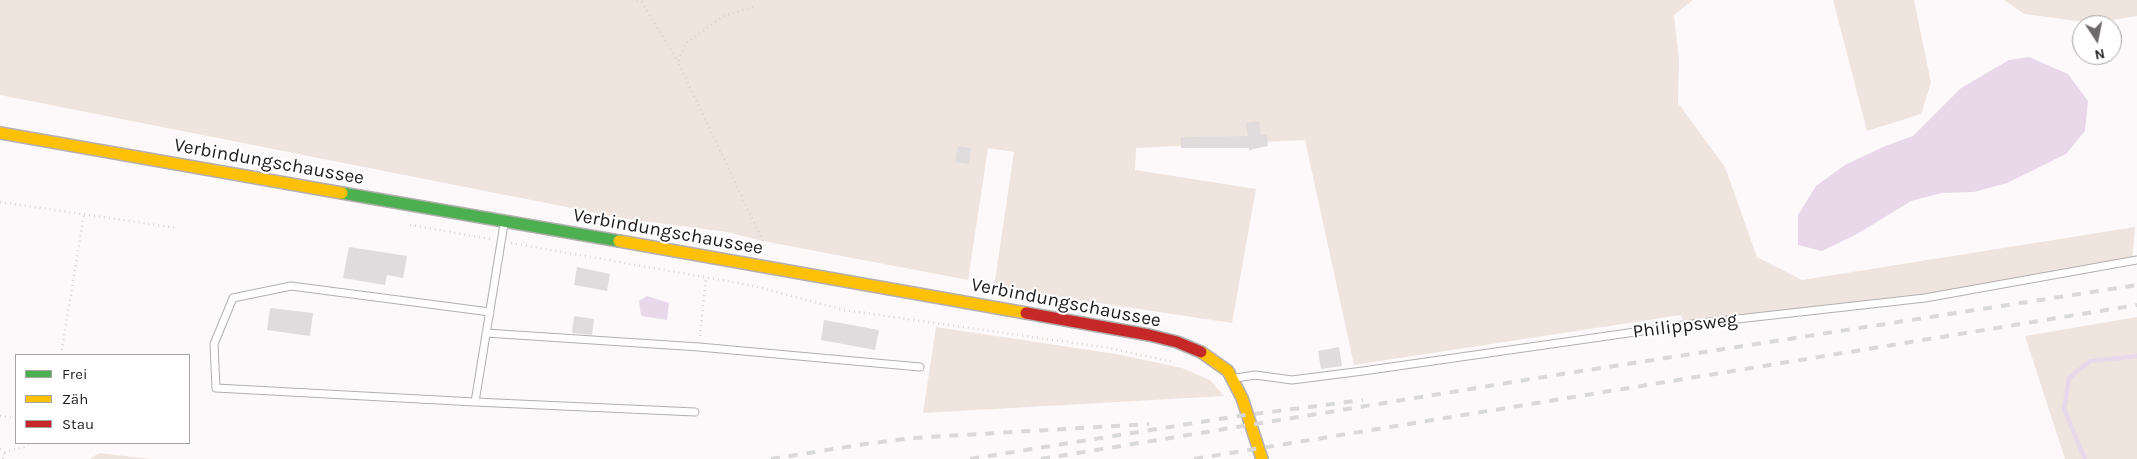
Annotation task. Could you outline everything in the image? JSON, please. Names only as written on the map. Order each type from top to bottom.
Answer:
[{"type":"main road","name":"Verbindungschaussee","points":[[0,133],[1150,335],[1198,350],[1215,360],[1228,371],[1242,398],[1262,459]]},
{"type":"lane","points":[[475,402],[504,221]]},
{"type":"lane","name":"Philippsweg","points":[[1233,379],[1256,374],[1292,380],[1684,324],[1925,298],[2137,260]]},
{"type":"lane","points":[[490,312],[291,286],[233,298],[214,344],[216,388],[695,412]]},
{"type":"lane","points":[[486,334],[699,347],[920,367]]},
{"type":"path","points":[[637,0],[642,1],[678,62],[763,241],[763,267]]},
{"type":"path","points":[[678,62],[686,43],[724,16],[753,7]]},
{"type":"path","points":[[0,202],[178,228]]},
{"type":"path","points":[[61,354],[84,214]]},
{"type":"path","points":[[401,223],[750,285],[844,310],[1109,348],[1182,363]]},
{"type":"path","points":[[699,347],[706,277]]},
{"type":"path","points":[[0,416],[15,418]]},
{"type":"path","points":[[0,449],[5,452],[28,444]]},
{"type":"path","points":[[3,459],[5,452]]},
{"type":"shaded area","points":[[0,0],[1693,0],[1674,15],[1679,60],[1678,103],[1725,167],[1757,257],[1802,280],[2135,227],[2132,261],[1925,298],[1684,325],[1681,315],[1354,365],[1305,140],[1136,148],[1135,170],[1256,189],[1232,323],[994,287],[1014,152],[988,148],[968,280],[763,241],[727,232],[627,219],[0,95]]},
{"type":"shaded area","points":[[1833,0],[1914,0],[1931,83],[1921,114],[1867,131]]},
{"type":"shaded area","points":[[2004,0],[2137,0],[2137,16],[2122,18],[2122,15],[2072,15],[2072,20],[2024,14]]},
{"type":"shaded area","points":[[2029,57],[2068,74],[2088,101],[2085,131],[2066,154],[2007,183],[1974,192],[1942,193],[1911,201],[1859,233],[1822,251],[1798,245],[1798,215],[1816,186],[1845,165],[1885,146],[1913,136],[1961,88],[2009,60]]},
{"type":"shaded area","points":[[647,296],[669,303],[667,320],[641,316],[639,301]]},
{"type":"shaded area","points":[[2137,317],[2137,459],[2065,459],[2025,336]]},
{"type":"shaded area","points":[[936,327],[1116,354],[1182,368],[1210,380],[1224,396],[923,413]]},
{"type":"shaded area","points":[[99,453],[150,459],[90,459]]},
{"type":"building","points":[[1259,121],[1261,135],[1267,134],[1268,146],[1249,150],[1249,148],[1181,148],[1181,137],[1248,136],[1246,123]]},
{"type":"building","points":[[958,146],[971,148],[969,164],[955,162]]},
{"type":"building","points":[[349,247],[407,256],[403,278],[387,275],[385,285],[343,278]]},
{"type":"building","points":[[577,267],[610,274],[607,291],[574,285]]},
{"type":"building","points":[[270,308],[313,313],[310,336],[267,330]]},
{"type":"building","points":[[574,316],[594,319],[592,335],[572,333]]},
{"type":"building","points":[[824,320],[879,330],[875,350],[821,340]]},
{"type":"building","points":[[1339,347],[1342,366],[1321,369],[1318,351]]},
{"type":"waterway","points":[[2085,459],[2064,409],[2069,378],[2090,361],[2137,356]]},
{"type":"railway","points":[[1041,459],[1556,375],[2137,285]]},
{"type":"railway","points":[[1194,459],[2137,305]]},
{"type":"railway","points":[[970,459],[1238,416],[1363,400]]},
{"type":"railway","points":[[771,459],[912,438],[1149,424]]},
{"type":"traffic: fast","points":[[342,193],[619,241]]},
{"type":"traffic: slow","points":[[0,133],[342,193]]},
{"type":"traffic: slow","points":[[619,241],[1026,313]]},
{"type":"traffic: slow","points":[[1201,352],[1228,371],[1242,398],[1262,459]]},
{"type":"traffic: jam","points":[[1026,313],[1149,335],[1177,342],[1201,352]]}]
